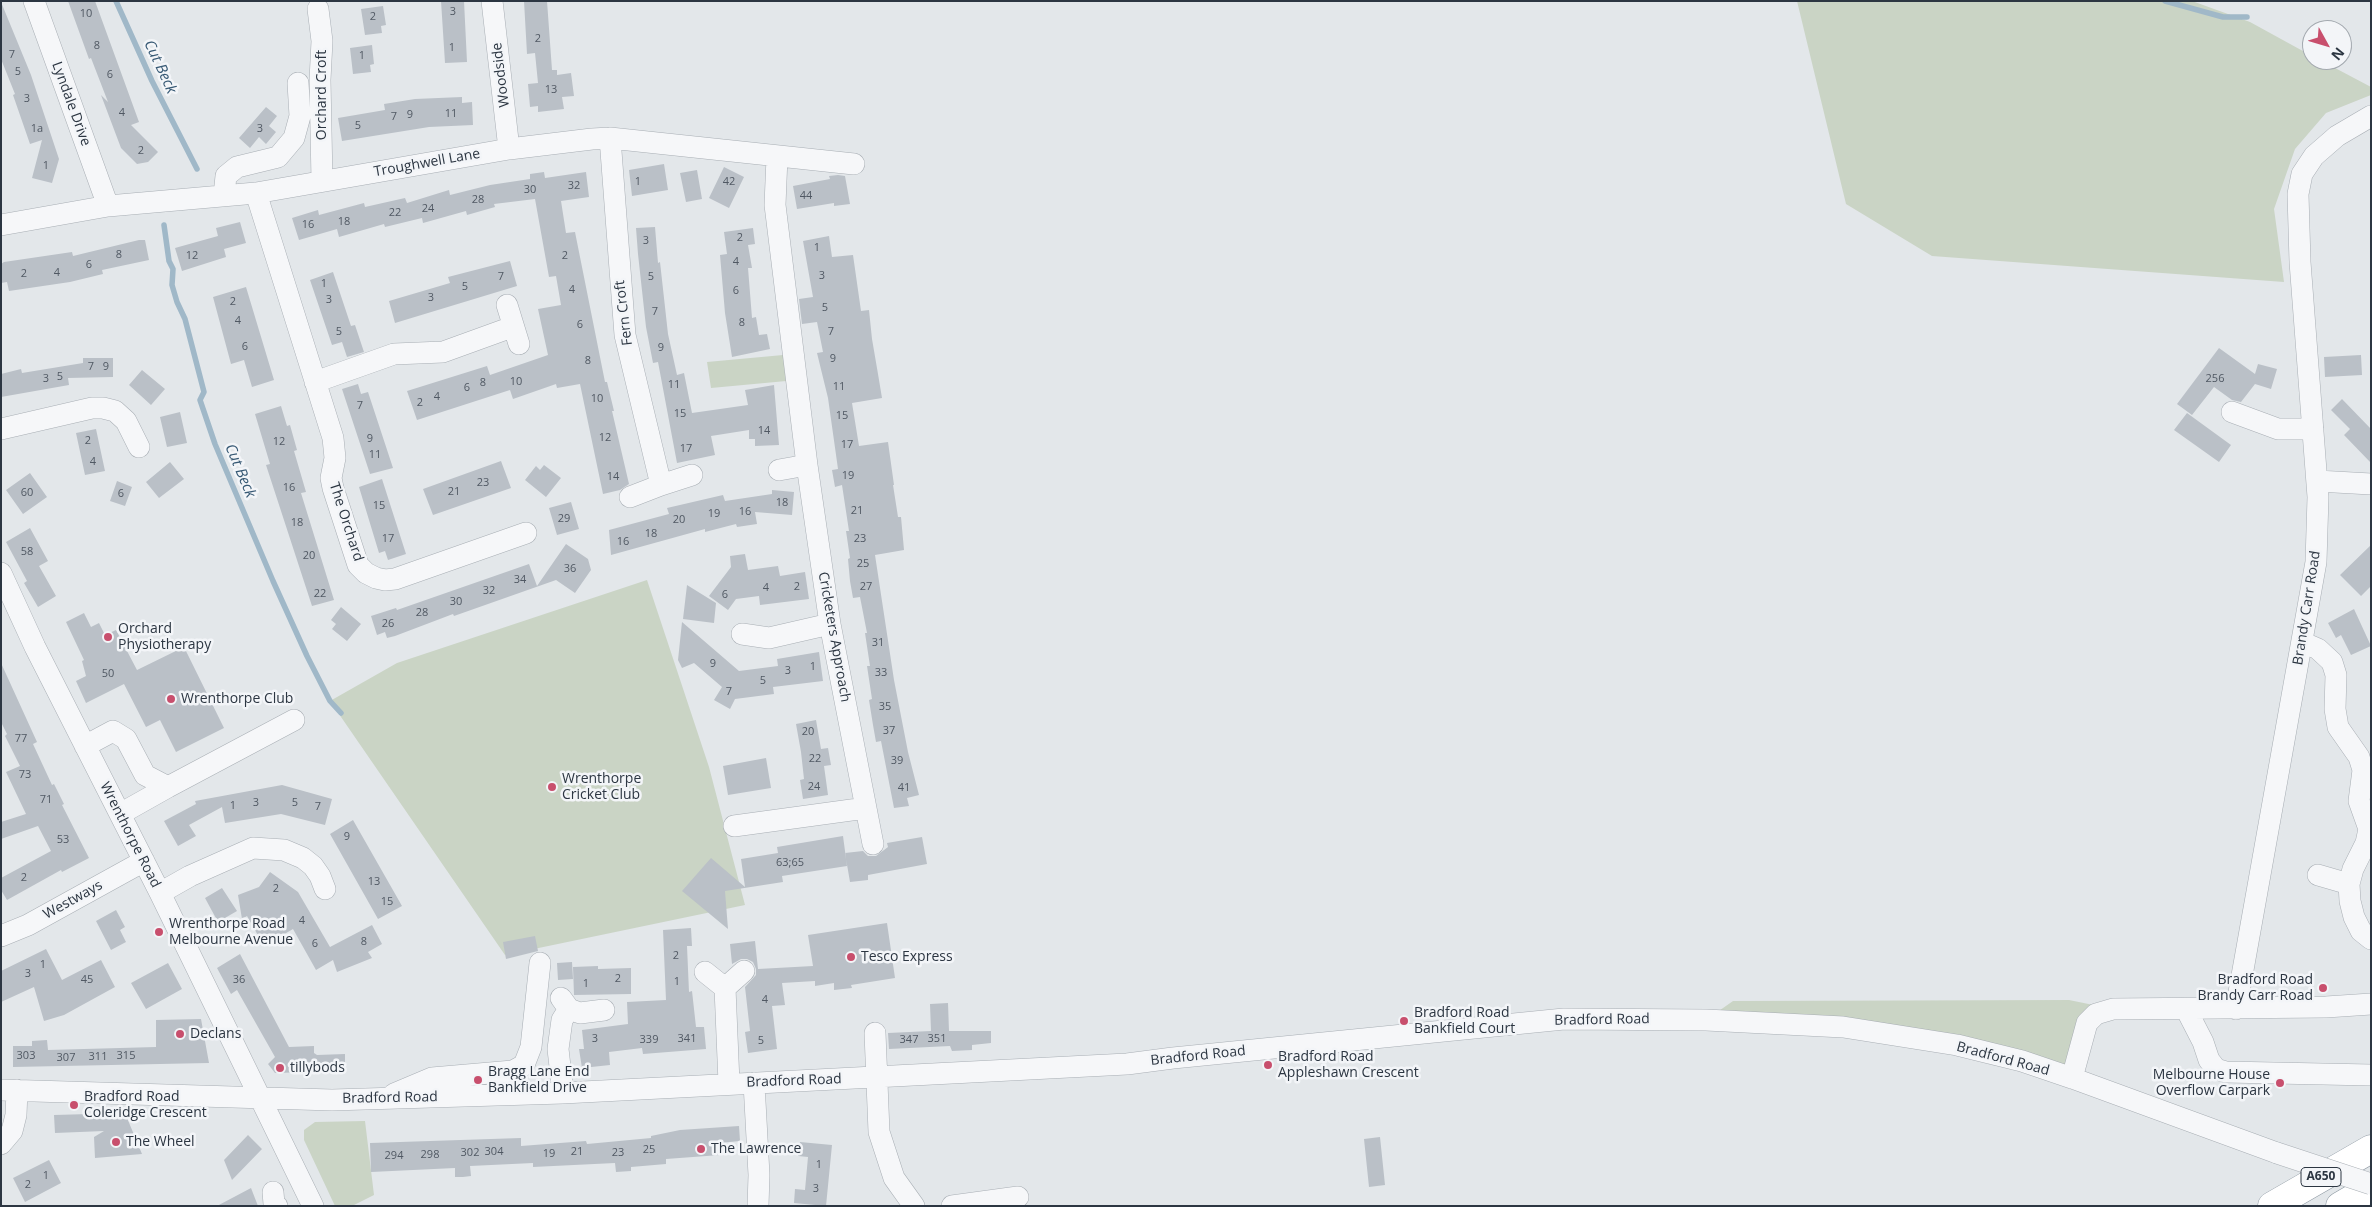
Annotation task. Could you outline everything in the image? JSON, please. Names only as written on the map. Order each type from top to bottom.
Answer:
[{"type":"highway","name":"A650","points":[[2272,1206],[2371,1149]]},
{"type":"highway","name":"A650","points":[[2340,1206],[2371,1188]]},
{"type":"street","name":"Lyndale Drive","points":[[34,1],[108,206]]},
{"type":"street","name":"Woodside","points":[[492,1],[509,149]]},
{"type":"street","name":"Orchard Croft","points":[[318,9],[322,41],[320,80],[322,181]]},
{"type":"street","points":[[224,196],[226,176],[237,167],[278,157],[294,138],[300,116],[298,83]]},
{"type":"street","name":"Brandy Carr Road","points":[[2236,1009],[2316,562],[2317,482],[2298,219],[2298,194],[2302,174],[2314,156],[2337,136],[2371,116]]},
{"type":"street","name":"Troughwell Lane","points":[[1,225],[108,206],[256,192],[509,149],[610,138],[854,164]]},
{"type":"street","name":"Fern Croft","points":[[610,138],[625,335],[661,484]]},
{"type":"street","name":"Cricketers Approach","points":[[777,157],[775,205],[807,465],[830,624],[874,844]]},
{"type":"street","name":"The Orchard","points":[[256,192],[333,438],[335,458],[331,478],[358,565],[366,573],[385,580],[401,577],[526,533]]},
{"type":"street","points":[[315,382],[394,354],[443,352],[516,336],[507,305]]},
{"type":"street","points":[[1,429],[92,408],[103,408],[115,411],[126,421],[139,447]]},
{"type":"street","points":[[2232,412],[2278,429],[2313,429]]},
{"type":"street","points":[[778,470],[807,465]]},
{"type":"street","points":[[630,497],[661,484],[692,475]]},
{"type":"street","points":[[2317,482],[2371,484]]},
{"type":"street","name":"Wrenthorpe Road","points":[[1,573],[35,647],[160,893],[313,1206]]},
{"type":"street","points":[[742,634],[769,645],[830,624]]},
{"type":"street","points":[[2302,642],[2318,649],[2332,662],[2336,675],[2335,709],[2338,727],[2359,757],[2363,770],[2359,801],[2369,836],[2349,884],[2354,917],[2361,931],[2371,939]]},
{"type":"street","points":[[120,814],[294,720]]},
{"type":"street","points":[[85,746],[113,731],[126,739],[145,775],[168,787]]},
{"type":"street","points":[[734,826],[866,808]]},
{"type":"street","points":[[160,893],[190,876],[253,848],[284,850],[303,858],[320,876],[325,890]]},
{"type":"street","name":"Westways","points":[[1,936],[28,925],[144,861]]},
{"type":"street","points":[[2318,875],[2349,884]]},
{"type":"street","points":[[379,1100],[432,1078],[512,1071],[524,1064],[531,1047],[540,963]]},
{"type":"street","points":[[725,988],[744,971]]},
{"type":"street","points":[[705,972],[725,988],[729,1083]]},
{"type":"street","points":[[563,1093],[558,1049],[565,1003],[580,1013],[604,1010]]},
{"type":"street","points":[[2072,1078],[2087,1023],[2096,1014],[2113,1009],[2236,1009],[2371,1004]]},
{"type":"street","points":[[2326,1007],[2340,1015],[2371,1015]]},
{"type":"street","points":[[2186,1009],[2203,1042],[2209,1060],[2216,1068],[2226,1072],[2371,1075]]},
{"type":"street","name":"Bradford Road","points":[[9,1090],[379,1100],[563,1093],[1126,1064],[1564,1019],[1706,1020],[1843,1027],[1957,1045],[2022,1062],[2072,1078],[2277,1153],[2371,1184]]},
{"type":"street","points":[[875,1033],[879,1132],[894,1178],[914,1206]]},
{"type":"street","points":[[754,1083],[759,1175],[758,1206]]},
{"type":"street","points":[[1,1144],[12,1132],[16,1115],[9,1090]]},
{"type":"street","points":[[952,1206],[1018,1197]]},
{"type":"green space","points":[[1797,1],[2192,1],[2250,22],[2302,51],[2302,70],[2339,70],[2371,87],[2371,95],[2326,113],[2295,149],[2274,209],[2284,282],[1932,256],[1846,204]]},
{"type":"green space","points":[[794,354],[797,380],[711,388],[707,362]]},
{"type":"green space","name":"Wrenthorpe Cricket Club","points":[[647,580],[709,767],[745,905],[505,955],[330,701],[397,663]]},
{"type":"green space","points":[[2069,1000],[2113,1009],[2096,1014],[2072,1078],[1957,1045],[1706,1020],[1733,1001]]},
{"type":"green space","points":[[365,1121],[374,1195],[352,1206],[335,1206],[304,1140],[304,1130],[315,1122]]},
{"type":"building","points":[[68,1],[95,1],[139,122],[131,125],[158,152],[148,162],[137,164],[121,148],[101,95],[108,102],[91,58],[89,59]]},
{"type":"building","points":[[441,1],[464,1],[467,62],[445,63]]},
{"type":"building","points":[[524,1],[547,1],[552,70],[557,70],[557,75],[571,73],[574,96],[562,97],[564,109],[538,112],[538,106],[530,107],[528,84],[538,83],[535,53],[527,54]]},
{"type":"building","points":[[1,2],[31,75],[59,159],[52,183],[32,178],[42,140],[30,144],[13,95],[15,94],[1,59]]},
{"type":"building","points":[[383,6],[386,25],[381,26],[382,33],[365,35],[361,9]]},
{"type":"building","points":[[372,45],[374,64],[370,65],[371,72],[353,74],[350,48]]},
{"type":"building","points":[[462,97],[462,103],[472,102],[473,125],[429,127],[342,141],[338,118],[385,110],[384,104],[415,99]]},
{"type":"building","points":[[266,107],[277,116],[269,126],[276,132],[266,144],[259,137],[250,148],[239,138]]},
{"type":"building","points":[[664,164],[668,190],[632,196],[629,170]]},
{"type":"building","points":[[724,167],[744,177],[729,208],[709,198]]},
{"type":"building","points":[[697,170],[702,199],[686,202],[680,173]]},
{"type":"building","points":[[544,172],[545,178],[586,172],[589,197],[561,201],[566,233],[575,232],[605,382],[607,382],[614,411],[612,411],[629,484],[620,490],[603,494],[580,384],[557,388],[556,384],[513,399],[510,390],[417,420],[407,391],[487,366],[490,375],[548,355],[538,309],[561,305],[556,276],[549,277],[535,199],[494,204],[495,207],[467,215],[466,211],[423,223],[422,218],[385,227],[384,224],[339,237],[337,229],[299,240],[292,218],[318,210],[319,215],[364,203],[365,207],[405,198],[407,203],[449,190],[450,195],[490,185],[530,179],[530,174]]},
{"type":"building","points":[[829,176],[845,176],[850,204],[834,206],[834,203],[797,209],[793,186],[830,179]]},
{"type":"building","points":[[240,222],[246,243],[224,249],[226,257],[182,271],[175,248],[218,236],[216,228]]},
{"type":"building","points":[[655,227],[668,334],[677,375],[684,373],[692,413],[748,405],[745,390],[774,385],[779,445],[755,446],[755,439],[749,439],[749,430],[711,436],[715,455],[677,463],[658,362],[653,363],[646,327],[638,254],[636,228]]},
{"type":"building","points":[[753,228],[755,244],[748,245],[752,268],[748,268],[752,318],[756,317],[759,335],[767,334],[770,349],[732,357],[725,313],[720,255],[727,254],[724,232]]},
{"type":"building","points":[[829,236],[832,257],[853,255],[861,311],[869,310],[882,398],[852,403],[859,446],[888,442],[898,517],[901,517],[904,550],[875,555],[894,680],[908,752],[919,795],[907,798],[909,806],[894,808],[881,741],[876,742],[873,725],[869,700],[872,699],[867,666],[870,666],[865,633],[867,633],[860,597],[853,598],[850,581],[848,559],[850,558],[846,531],[849,531],[842,485],[835,487],[832,470],[838,469],[828,398],[817,353],[823,352],[817,322],[802,324],[799,299],[813,297],[803,241]]},
{"type":"building","points":[[145,240],[149,260],[102,270],[103,274],[70,282],[9,291],[7,282],[1,283],[1,264],[4,262],[72,252],[73,256]]},
{"type":"building","points":[[510,261],[517,286],[395,323],[389,301],[450,283],[448,277]]},
{"type":"building","points":[[333,272],[351,326],[355,325],[364,352],[347,357],[342,342],[332,345],[310,280]]},
{"type":"building","points":[[246,287],[274,380],[252,387],[244,360],[231,364],[213,297]]},
{"type":"building","points":[[2219,348],[2255,374],[2258,364],[2277,369],[2271,389],[2255,384],[2241,402],[2232,400],[2214,387],[2192,415],[2177,404]]},
{"type":"building","points":[[2361,355],[2362,375],[2325,377],[2324,357]]},
{"type":"building","points":[[83,358],[113,358],[113,377],[68,378],[69,385],[1,397],[1,374],[21,369],[22,373],[83,363]]},
{"type":"building","points":[[142,370],[165,389],[151,405],[129,385]]},
{"type":"building","points":[[358,384],[361,394],[368,392],[393,468],[370,474],[342,389]]},
{"type":"building","points":[[2342,399],[2371,429],[2371,463],[2344,435],[2350,429],[2331,410]]},
{"type":"building","points":[[281,406],[287,426],[290,425],[297,450],[294,451],[306,492],[301,493],[334,600],[312,606],[266,465],[270,464],[255,414]]},
{"type":"building","points":[[180,412],[187,443],[167,447],[160,417]]},
{"type":"building","points":[[2187,413],[2231,445],[2219,462],[2174,430]]},
{"type":"building","points":[[96,429],[105,471],[85,475],[76,433]]},
{"type":"building","points":[[501,461],[511,488],[433,515],[423,489]]},
{"type":"building","points":[[170,462],[184,479],[159,498],[146,482]]},
{"type":"building","points":[[544,465],[561,478],[546,497],[525,480],[536,466],[540,470]]},
{"type":"building","points":[[30,473],[47,497],[23,514],[6,490]]},
{"type":"building","points":[[382,479],[406,554],[388,560],[385,551],[379,553],[359,487]]},
{"type":"building","points":[[117,481],[132,487],[125,506],[110,501]]},
{"type":"building","points":[[772,490],[794,492],[792,515],[755,512],[757,524],[737,527],[736,524],[705,532],[705,529],[611,555],[609,530],[669,514],[667,508],[723,495],[725,501],[772,494]]},
{"type":"building","points":[[571,502],[579,529],[557,535],[549,508]]},
{"type":"building","points":[[30,528],[48,561],[39,566],[56,596],[38,607],[24,583],[27,581],[6,542]]},
{"type":"building","points":[[566,544],[588,559],[591,570],[575,593],[556,580],[454,616],[453,614],[395,636],[387,638],[385,632],[377,635],[371,616],[396,608],[397,610],[529,564],[537,586]]},
{"type":"building","points":[[2371,545],[2371,586],[2361,596],[2340,575]]},
{"type":"building","points":[[745,554],[748,570],[778,566],[780,576],[805,572],[809,599],[760,605],[759,596],[736,599],[728,610],[709,596],[731,567],[730,556]]},
{"type":"building","points":[[687,585],[716,603],[714,623],[683,619]]},
{"type":"building","points":[[341,607],[361,624],[347,641],[332,629],[336,624],[331,620]]},
{"type":"building","points":[[2354,609],[2371,646],[2351,655],[2341,635],[2336,638],[2328,623]]},
{"type":"building","name":"Wrenthorpe Club","points":[[84,613],[91,627],[99,623],[105,635],[116,630],[137,670],[184,647],[224,728],[176,752],[160,720],[146,727],[124,684],[86,703],[76,681],[86,676],[82,661],[84,660],[66,622]]},
{"type":"building","points":[[682,622],[739,671],[778,666],[777,659],[819,652],[823,681],[773,687],[774,694],[735,699],[730,709],[714,700],[722,687],[694,663],[682,668],[678,660]]},
{"type":"building","points":[[1,663],[37,742],[33,744],[89,858],[62,872],[61,870],[7,900],[1,890],[1,878],[51,851],[38,826],[1,839],[1,822],[26,814],[6,772],[20,766],[5,736],[7,734],[1,722]]},
{"type":"building","points":[[816,720],[821,749],[828,748],[831,765],[824,766],[828,795],[803,799],[800,780],[804,779],[796,724]]},
{"type":"building","points":[[766,758],[771,788],[728,795],[723,766]]},
{"type":"building","points":[[282,785],[332,799],[325,825],[281,814],[225,823],[222,807],[189,825],[196,836],[178,846],[164,821],[196,804],[195,801]]},
{"type":"building","points":[[353,820],[402,906],[378,919],[330,834]]},
{"type":"building","points":[[843,836],[847,866],[782,876],[783,882],[725,891],[728,929],[682,891],[711,858],[745,887],[741,859],[778,853],[777,847]]},
{"type":"building","points":[[922,837],[927,864],[868,875],[868,880],[850,882],[845,853],[863,851],[868,856],[876,856],[888,847],[887,843]]},
{"type":"building","points":[[270,872],[298,892],[330,947],[372,925],[382,944],[368,952],[372,958],[337,972],[333,960],[316,970],[293,929],[264,946],[247,916],[242,919],[238,895],[259,887]]},
{"type":"building","points":[[222,888],[237,911],[218,922],[205,898]]},
{"type":"building","points":[[116,910],[125,927],[120,930],[126,942],[111,950],[96,921]]},
{"type":"building","points":[[887,923],[895,978],[851,985],[852,988],[834,990],[834,983],[815,986],[815,981],[782,983],[785,1005],[772,1006],[777,1049],[748,1053],[745,1032],[750,1031],[745,987],[756,975],[756,969],[753,962],[747,959],[741,959],[732,964],[730,944],[755,941],[758,969],[813,966],[808,935]]},
{"type":"building","points":[[691,928],[692,946],[687,946],[689,992],[692,991],[696,1027],[704,1027],[706,1049],[643,1054],[642,1048],[609,1052],[610,1065],[582,1068],[579,1049],[584,1049],[582,1030],[628,1024],[627,1002],[666,1000],[663,930]]},
{"type":"building","points":[[535,936],[538,951],[506,959],[503,942]]},
{"type":"building","points":[[46,949],[62,980],[101,960],[115,987],[64,1015],[44,1021],[34,987],[1,1002],[1,971]]},
{"type":"building","points":[[240,954],[289,1047],[314,1046],[314,1053],[317,1055],[345,1054],[345,1071],[275,1073],[268,1064],[275,1057],[237,990],[231,994],[217,968]]},
{"type":"building","points":[[572,962],[573,979],[558,980],[557,963]]},
{"type":"building","points":[[168,963],[182,989],[146,1009],[131,983]]},
{"type":"building","points":[[598,966],[598,969],[631,968],[631,994],[574,995],[573,967]]},
{"type":"building","points":[[948,1003],[949,1031],[991,1031],[991,1043],[972,1045],[972,1050],[952,1051],[950,1046],[889,1049],[888,1033],[931,1031],[930,1004]]},
{"type":"building","points":[[201,1019],[209,1063],[13,1067],[13,1046],[32,1046],[32,1041],[47,1040],[48,1050],[156,1047],[156,1020]]},
{"type":"building","name":"The Wheel","points":[[125,1113],[142,1154],[95,1158],[94,1137],[104,1131],[55,1133],[54,1115]]},
{"type":"building","points":[[739,1126],[740,1141],[719,1143],[720,1155],[666,1159],[666,1164],[631,1167],[631,1171],[616,1172],[615,1163],[533,1167],[533,1163],[470,1166],[471,1176],[463,1177],[455,1177],[455,1168],[371,1172],[370,1143],[521,1138],[521,1146],[586,1141],[587,1144],[651,1138],[651,1136],[680,1130]]},
{"type":"building","points":[[248,1135],[262,1149],[232,1180],[224,1160]]},
{"type":"building","points":[[1380,1137],[1385,1185],[1369,1187],[1364,1139]]},
{"type":"building","points":[[800,1142],[832,1145],[826,1206],[794,1203],[795,1189],[805,1190],[808,1157],[798,1156]]},
{"type":"building","points":[[49,1160],[61,1183],[25,1202],[13,1178]]},
{"type":"building","points":[[251,1188],[258,1206],[217,1206]]},
{"type":"waterway","name":"Cut Beck","points":[[116,1],[152,81],[197,169]]},
{"type":"waterway","points":[[2165,1],[2223,17],[2247,17]]},
{"type":"waterway","name":"Cut Beck","points":[[164,225],[169,261],[173,269],[172,285],[185,319],[204,392],[200,400],[215,444],[307,656],[330,701],[341,713]]},
{"type":"place","name":"Orchard Physiotherapy","points":[[108,637]]},
{"type":"place","name":"Wrenthorpe Club","points":[[171,699]]},
{"type":"place","name":"Wrenthorpe Cricket Club","points":[[552,787]]},
{"type":"place","name":"Wrenthorpe Road Melbourne Avenue","points":[[159,932]]},
{"type":"place","name":"Tesco Express","points":[[851,957]]},
{"type":"place","name":"Bradford Road Brandy Carr Road","points":[[2323,988]]},
{"type":"place","name":"Bradford Road Bankfield Court","points":[[1404,1021]]},
{"type":"place","name":"Declans","points":[[180,1034]]},
{"type":"place","name":"Bradford Road Appleshawn Crescent","points":[[1268,1065]]},
{"type":"place","name":"tillybods","points":[[280,1068]]},
{"type":"place","name":"Bragg Lane End Bankfield Drive","points":[[478,1080]]},
{"type":"place","name":"Melbourne House Overflow Carpark","points":[[2280,1083]]},
{"type":"place","name":"Bradford Road Coleridge Crescent","points":[[74,1105]]},
{"type":"place","name":"The Wheel","points":[[116,1142]]},
{"type":"place","name":"The Lawrence","points":[[701,1149]]}]
